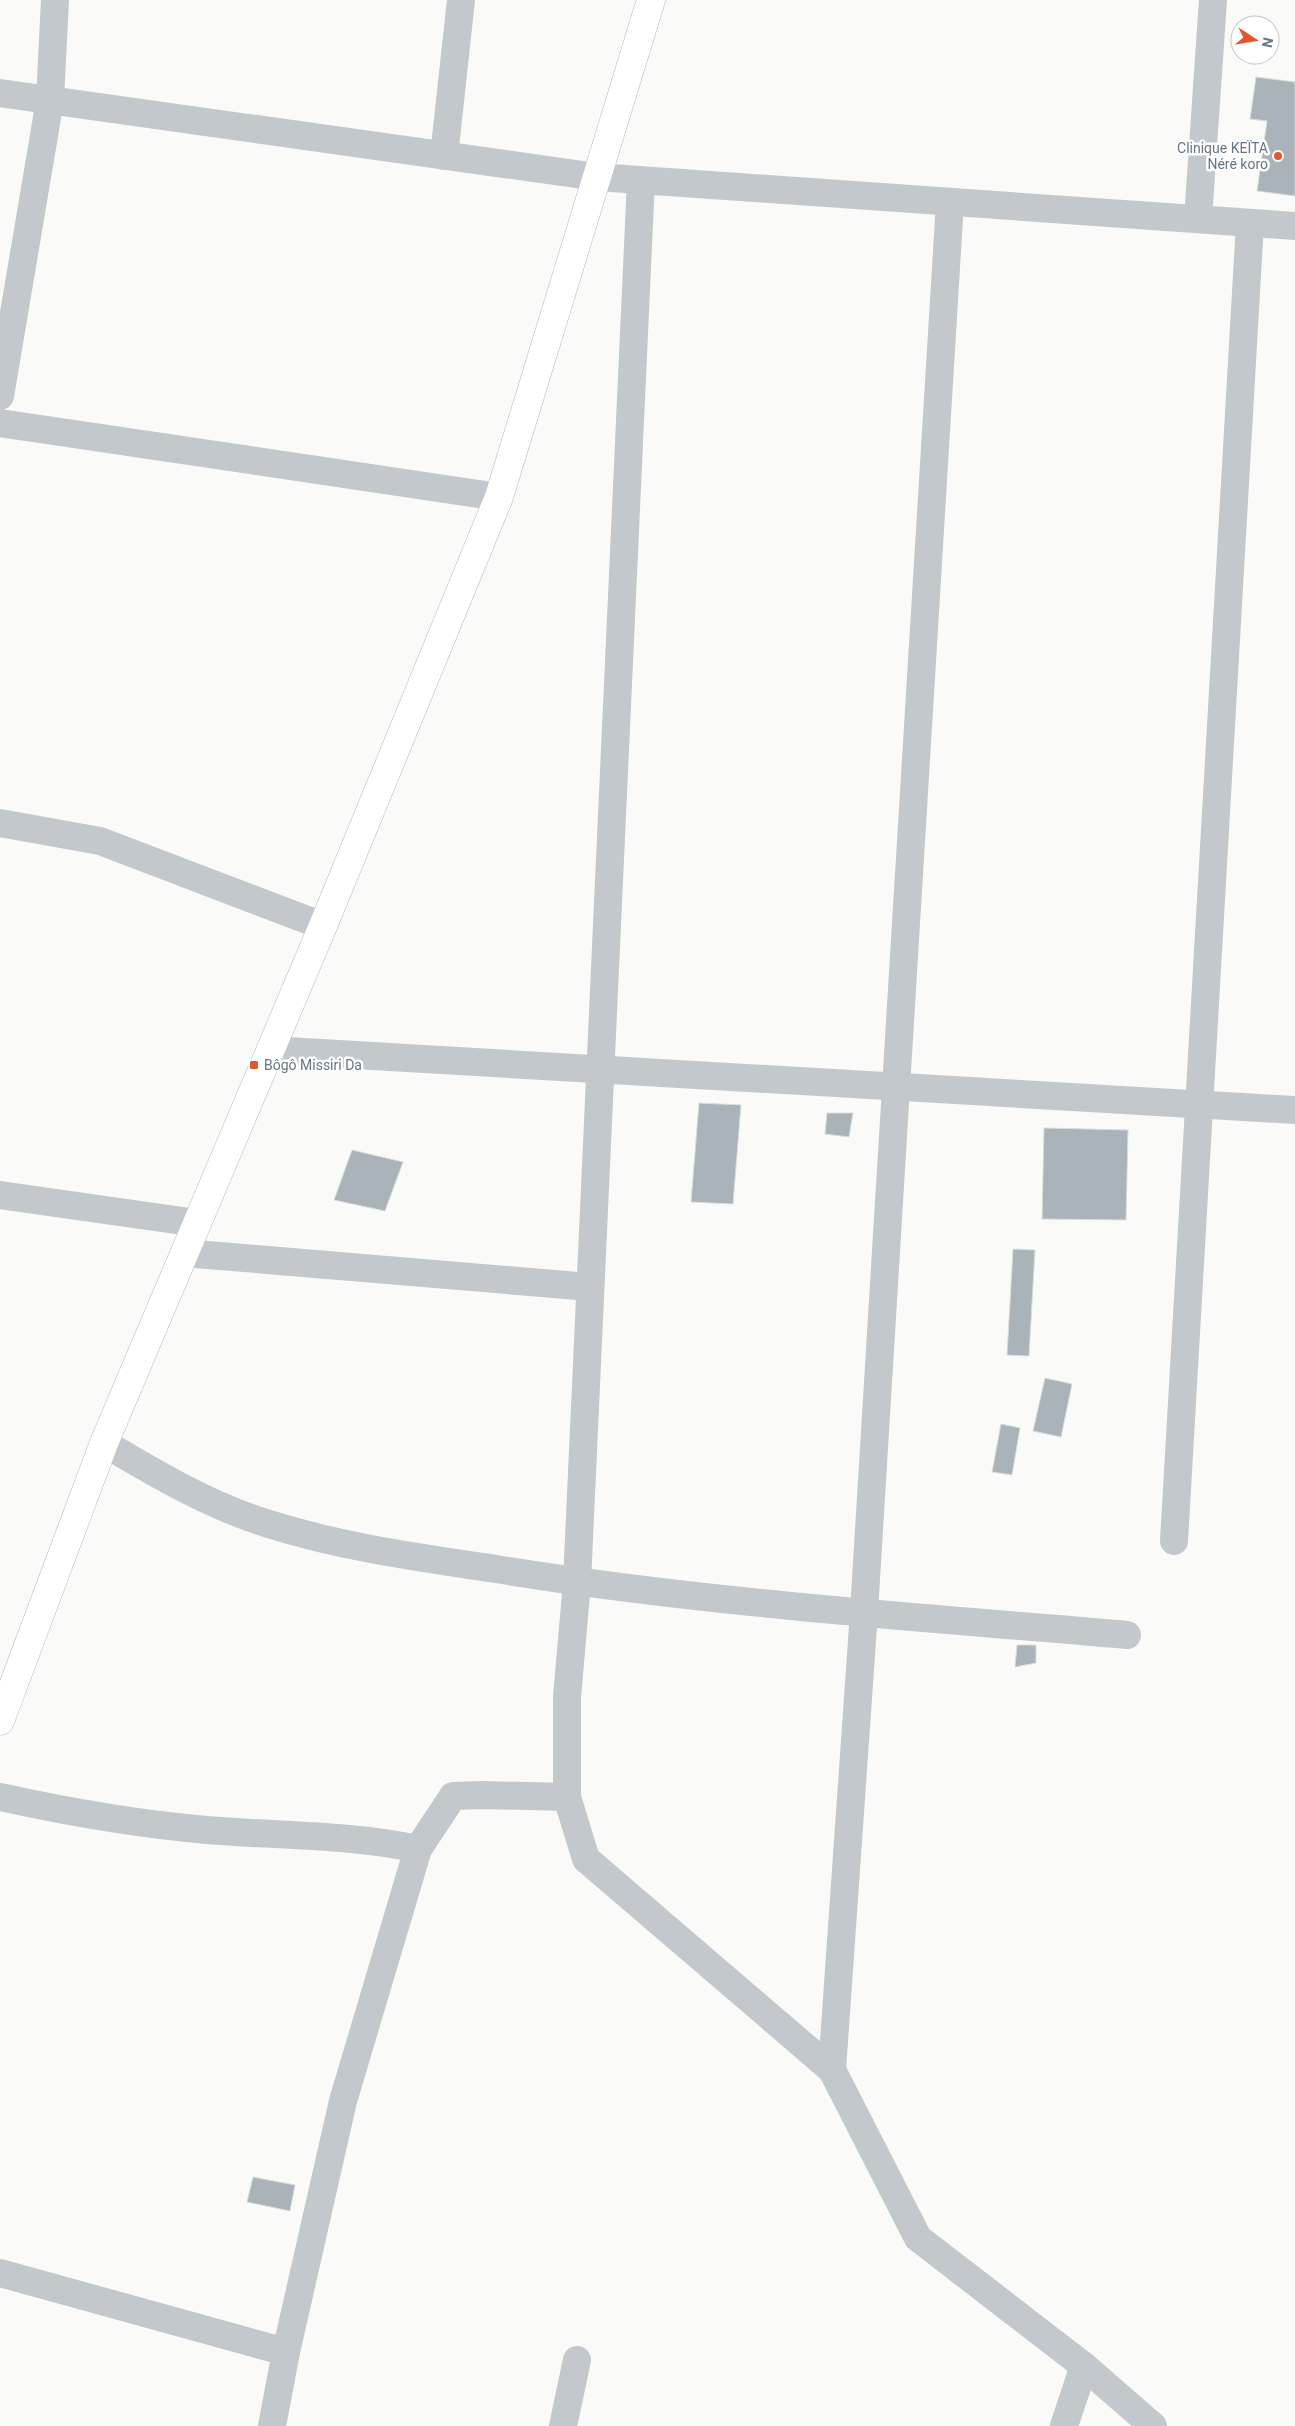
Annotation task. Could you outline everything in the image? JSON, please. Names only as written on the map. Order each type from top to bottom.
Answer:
[{"type":"main road","points":[[0,1721],[104,1443],[323,926],[499,497],[651,0]]},
{"type":"street","points":[[0,396],[50,100],[55,0]]},
{"type":"street","points":[[444,156],[461,0]]},
{"type":"street","points":[[1198,219],[1213,0]]},
{"type":"street","points":[[0,93],[597,177],[1295,226]]},
{"type":"street","points":[[640,180],[577,1582],[567,1696],[567,1798],[586,1859],[832,2070],[918,2238],[1084,2366],[1153,2426]]},
{"type":"street","points":[[832,2070],[864,1612],[950,202]]},
{"type":"street","points":[[1174,1541],[1250,222]]},
{"type":"street","points":[[0,423],[499,497]]},
{"type":"street","points":[[0,824],[100,841],[323,926]]},
{"type":"street","points":[[270,1050],[1295,1110]]},
{"type":"street","points":[[0,1195],[197,1223]]},
{"type":"street","points":[[184,1253],[590,1287]]},
{"type":"street","points":[[104,1443],[174,1485],[266,1524],[342,1545],[577,1582],[864,1612],[1127,1635]]},
{"type":"street","points":[[272,2426],[286,2352],[343,2102],[418,1849],[453,1796],[482,1795],[567,1798]]},
{"type":"street","points":[[0,1797],[89,1816],[186,1828],[382,1841],[418,1849]]},
{"type":"street","points":[[0,2273],[286,2352]]},
{"type":"street","points":[[563,2426],[577,2360]]},
{"type":"street","points":[[1064,2426],[1084,2366]]},
{"type":"building","name":"Clinique KEÏTA Néré koro","points":[[1256,77],[1295,82],[1295,196],[1257,191],[1267,121],[1250,119]]},
{"type":"building","points":[[699,1103],[741,1105],[733,1204],[691,1202]]},
{"type":"building","points":[[827,1113],[853,1113],[849,1137],[825,1134]]},
{"type":"building","points":[[1044,1128],[1128,1130],[1126,1220],[1042,1219]]},
{"type":"building","points":[[352,1150],[403,1162],[385,1211],[334,1200]]},
{"type":"building","points":[[1013,1249],[1035,1250],[1029,1356],[1007,1355]]},
{"type":"building","points":[[1045,1378],[1072,1384],[1061,1437],[1033,1431]]},
{"type":"building","points":[[1001,1424],[1020,1428],[1012,1475],[992,1472]]},
{"type":"building","points":[[1017,1645],[1036,1645],[1036,1663],[1015,1667]]},
{"type":"building","points":[[253,2177],[295,2185],[290,2211],[247,2202]]},
{"type":"place","name":"Clinique KEÏTA Néré koro","points":[[1278,156]]},
{"type":"place","name":"Bôgô Missiri Da","points":[[254,1065]]}]
